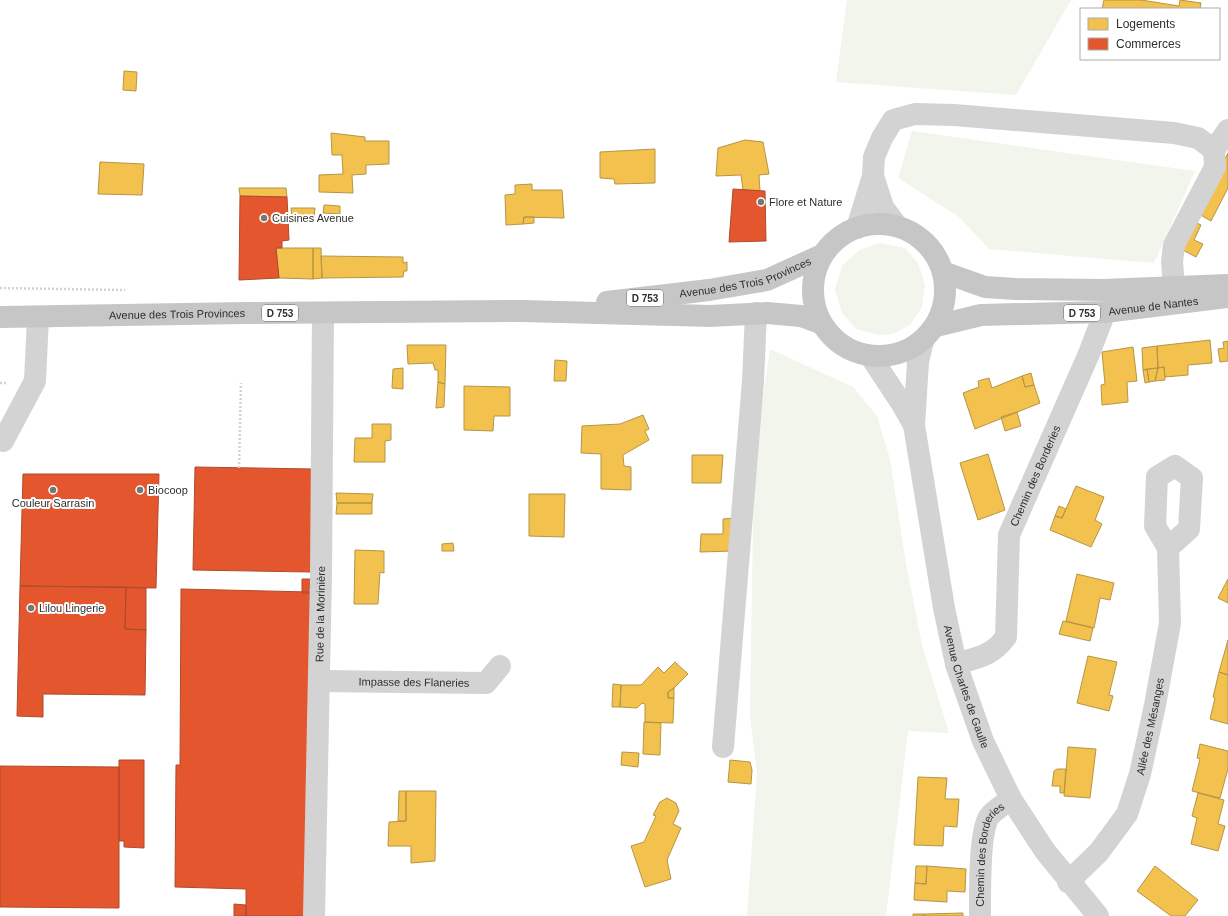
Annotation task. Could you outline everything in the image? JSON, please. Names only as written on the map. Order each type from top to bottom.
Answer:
[{"type":"main road","points":[[874,224],[897,226],[918,235],[934,252],[943,272],[945,300],[929,334],[911,349],[885,357],[871,357],[851,351],[833,339],[820,323],[814,306],[812,289],[815,271],[822,255],[836,239],[857,228],[874,224]]},
{"type":"main road","name":"Avenue des Trois Provinces","points":[[522,311],[709,290],[768,280],[822,255]]},
{"type":"main road","name":"Avenue de Nantes","points":[[943,272],[985,287],[993,288],[1104,290],[1228,285]]},
{"type":"main road","name":"Avenue de Nantes","points":[[929,334],[981,315],[1105,312],[1228,297]]},
{"type":"main road","name":"Avenue des Trois Provinces","points":[[0,317],[522,311],[710,316],[756,313],[801,316],[820,323]]},
{"type":"street","points":[[857,228],[873,176],[874,158],[887,128],[893,120],[915,114],[1048,122],[1174,133],[1198,138],[1214,150]]},
{"type":"street","points":[[1174,286],[1172,262],[1174,245],[1215,167],[1214,150],[1228,130]]},
{"type":"street","points":[[873,176],[883,207],[897,226]]},
{"type":"street","name":"Chemin des Borderies","points":[[956,664],[989,654],[998,647],[1006,637],[1009,535],[1085,363],[1105,312]]},
{"type":"street","name":"Rue de la Morinière","points":[[314,916],[319,681],[323,313]]},
{"type":"street","points":[[723,747],[753,381],[756,313]]},
{"type":"street","points":[[3,441],[35,382],[38,317]]},
{"type":"street","name":"Avenue Charles de Gaulle","points":[[929,334],[918,362],[914,425],[944,608],[956,664],[983,741],[1011,799],[1045,851],[1068,882],[1098,916]]},
{"type":"street","name":"Avenue Charles de Gaulle","points":[[871,357],[914,425]]},
{"type":"street","name":"Allée des Mésanges","points":[[1068,882],[1099,852],[1127,814],[1134,797],[1156,705],[1170,623],[1168,548]]},
{"type":"street","name":"Impasse des Flaneries","points":[[319,681],[486,683],[500,666]]},
{"type":"street","name":"Chemin des Borderies","points":[[980,916],[984,834],[988,818],[995,810],[1011,799]]},
{"type":"path","points":[[239,468],[241,383]]},
{"type":"shaded area","points":[[847,0],[1071,0],[1016,95],[836,82]]},
{"type":"shaded area","points":[[912,131],[1195,171],[1154,263],[989,249],[959,217],[898,178]]},
{"type":"shaded area","points":[[880,243],[905,248],[918,263],[925,285],[922,307],[910,325],[893,334],[878,335],[856,329],[842,313],[835,290],[842,266],[859,250]]},
{"type":"shaded area","points":[[770,349],[853,387],[877,416],[890,459],[905,558],[922,645],[949,733],[908,731],[886,916],[747,916],[757,773],[750,717],[754,459]]},
{"type":"building: Logements","points":[[1104,0],[1141,0],[1179,6],[1180,0],[1201,3],[1200,8],[1102,8]]},
{"type":"building: Logements","points":[[124,71],[137,72],[136,91],[123,90]]},
{"type":"building: Logements","points":[[331,133],[365,137],[365,141],[389,141],[389,164],[366,165],[366,174],[352,175],[353,193],[319,192],[319,175],[343,174],[342,155],[332,155]]},
{"type":"building: Logements","points":[[745,140],[763,142],[769,174],[759,175],[760,191],[743,190],[741,175],[716,176],[718,148]]},
{"type":"building: Logements","points":[[655,149],[655,183],[615,184],[614,179],[600,178],[600,152]]},
{"type":"building: Logements","points":[[1228,153],[1228,188],[1211,221],[1197,213]]},
{"type":"building: Logements","points":[[100,162],[144,164],[142,195],[98,194]]},
{"type":"building: Logements","points":[[532,184],[532,190],[562,190],[564,218],[524,217],[523,224],[506,225],[505,195],[515,194],[515,185]]},
{"type":"building: Logements","points":[[239,188],[286,188],[287,197],[240,196]]},
{"type":"building: Logements","points":[[324,205],[340,206],[340,214],[323,213]]},
{"type":"building: Logements","points":[[291,208],[315,208],[314,218],[292,218]]},
{"type":"building: Logements","points":[[524,217],[534,217],[534,223],[523,224]]},
{"type":"building: Logements","points":[[1193,221],[1201,225],[1194,240],[1203,244],[1196,257],[1179,248]]},
{"type":"building: Logements","points":[[276,248],[313,248],[313,279],[279,278]]},
{"type":"building: Logements","points":[[313,248],[321,248],[322,278],[313,279]]},
{"type":"building: Logements","points":[[321,256],[403,257],[403,263],[407,262],[407,271],[404,271],[403,277],[322,278]]},
{"type":"building: Logements","points":[[1210,340],[1212,363],[1188,365],[1188,375],[1165,377],[1164,367],[1158,368],[1157,346]]},
{"type":"building: Logements","points":[[1228,341],[1228,361],[1220,362],[1218,349],[1224,348],[1223,342]]},
{"type":"building: Logements","points":[[407,345],[446,345],[445,384],[438,382],[438,370],[435,370],[433,363],[408,364]]},
{"type":"building: Logements","points":[[1157,346],[1158,368],[1143,370],[1142,348]]},
{"type":"building: Logements","points":[[1133,347],[1137,381],[1127,382],[1128,402],[1102,405],[1101,385],[1105,384],[1102,352]]},
{"type":"building: Logements","points":[[555,360],[567,361],[566,381],[554,381]]},
{"type":"building: Logements","points":[[1164,367],[1165,380],[1155,381],[1158,368]]},
{"type":"building: Logements","points":[[403,368],[403,389],[392,388],[393,369]]},
{"type":"building: Logements","points":[[1158,368],[1155,381],[1149,382],[1147,369]]},
{"type":"building: Logements","points":[[1147,369],[1149,382],[1145,383],[1143,370]]},
{"type":"building: Logements","points":[[1031,373],[1034,385],[1025,387],[1022,376]]},
{"type":"building: Logements","points":[[1022,376],[1025,387],[1034,385],[1040,403],[975,429],[963,393],[979,387],[978,381],[989,378],[992,388]]},
{"type":"building: Logements","points":[[438,382],[445,384],[444,407],[436,408]]},
{"type":"building: Logements","points":[[464,386],[510,387],[510,416],[494,416],[493,431],[464,430]]},
{"type":"building: Logements","points":[[1017,412],[1021,426],[1005,431],[1001,417]]},
{"type":"building: Logements","points":[[643,415],[649,429],[645,431],[649,440],[623,455],[624,466],[631,467],[631,490],[601,489],[601,454],[581,453],[582,426],[620,424]]},
{"type":"building: Logements","points":[[372,424],[391,424],[391,440],[385,441],[385,462],[354,462],[355,438],[372,438]]},
{"type":"building: Logements","points":[[988,454],[1005,510],[978,520],[960,463]]},
{"type":"building: Logements","points":[[692,455],[723,455],[721,483],[692,483]]},
{"type":"building: Logements","points":[[1076,486],[1104,497],[1095,520],[1102,524],[1091,547],[1050,530],[1055,516],[1062,518]]},
{"type":"building: Logements","points":[[336,493],[373,494],[372,503],[337,503]]},
{"type":"building: Logements","points":[[529,494],[565,494],[564,537],[529,536]]},
{"type":"building: Logements","points":[[337,503],[372,503],[372,514],[336,514]]},
{"type":"building: Logements","points":[[1059,506],[1066,509],[1062,518],[1055,516]]},
{"type":"building: Logements","points":[[735,518],[734,551],[700,552],[701,534],[723,534],[723,519]]},
{"type":"building: Logements","points":[[453,543],[454,551],[442,551],[442,544]]},
{"type":"building: Logements","points":[[355,550],[384,551],[384,573],[380,572],[378,604],[354,604]]},
{"type":"building: Logements","points":[[1077,574],[1114,583],[1110,600],[1100,598],[1094,628],[1066,621]]},
{"type":"building: Logements","points":[[1228,579],[1228,603],[1218,598]]},
{"type":"building: Logements","points":[[1063,621],[1093,628],[1090,641],[1059,634]]},
{"type":"building: Logements","points":[[1228,640],[1228,675],[1219,672]]},
{"type":"building: Logements","points":[[1088,656],[1117,662],[1109,695],[1113,696],[1109,711],[1077,703]]},
{"type":"building: Logements","points":[[675,662],[688,674],[668,692],[668,698],[674,698],[673,723],[645,722],[645,704],[642,703],[637,708],[620,707],[621,685],[641,685],[658,667],[664,673]]},
{"type":"building: Logements","points":[[1219,672],[1228,675],[1228,724],[1210,719]]},
{"type":"building: Logements","points":[[613,684],[621,685],[620,707],[612,707]]},
{"type":"building: Logements","points":[[674,688],[674,698],[668,698],[668,692]]},
{"type":"building: Logements","points":[[644,722],[661,723],[660,755],[643,754]]},
{"type":"building: Logements","points":[[1200,744],[1228,751],[1228,769],[1220,798],[1192,791],[1200,759],[1197,758]]},
{"type":"building: Logements","points":[[1068,747],[1096,749],[1090,798],[1064,796]]},
{"type":"building: Logements","points":[[622,752],[639,753],[638,767],[621,765]]},
{"type":"building: Logements","points":[[730,760],[750,762],[752,770],[751,784],[728,782]]},
{"type":"building: Logements","points":[[1057,769],[1066,769],[1064,793],[1060,793],[1060,786],[1052,786],[1054,771]]},
{"type":"building: Logements","points":[[918,777],[947,778],[945,799],[959,799],[957,827],[944,826],[943,846],[914,845]]},
{"type":"building: Logements","points":[[399,791],[406,791],[406,821],[398,821]]},
{"type":"building: Logements","points":[[406,791],[436,791],[435,861],[411,863],[411,846],[388,846],[389,822],[406,821]]},
{"type":"building: Logements","points":[[1198,793],[1224,800],[1218,824],[1225,826],[1218,851],[1191,844],[1197,818],[1192,816]]},
{"type":"building: Logements","points":[[667,798],[676,803],[679,811],[673,824],[681,828],[667,860],[671,879],[645,887],[631,846],[644,842],[656,816],[653,815],[660,802]]},
{"type":"building: Logements","points":[[916,866],[927,866],[926,884],[915,883]]},
{"type":"building: Logements","points":[[927,866],[966,869],[965,892],[947,891],[947,902],[914,900],[915,883],[926,884]]},
{"type":"building: Logements","points":[[1155,866],[1198,900],[1185,916],[1171,916],[1137,891]]},
{"type":"building: Logements","points":[[963,913],[963,916],[924,916],[924,914]]},
{"type":"building: Logements","points":[[913,914],[924,914],[924,916],[913,916]]},
{"type":"building: Commerces","points":[[733,189],[765,191],[766,241],[729,242]]},
{"type":"building: Commerces","name":"Cuisines Avenue","points":[[240,196],[287,197],[289,240],[282,241],[282,248],[276,248],[279,278],[239,280]]},
{"type":"building: Commerces","points":[[195,467],[313,469],[311,572],[193,570]]},
{"type":"building: Commerces","points":[[23,474],[159,474],[156,588],[20,586]]},
{"type":"building: Commerces","points":[[302,579],[310,579],[309,593],[302,593]]},
{"type":"building: Commerces","points":[[20,586],[126,587],[125,629],[146,630],[145,695],[43,694],[43,717],[17,716]]},
{"type":"building: Commerces","points":[[126,587],[146,588],[146,630],[125,629]]},
{"type":"building: Commerces","points":[[181,589],[310,592],[306,916],[246,916],[246,889],[175,887],[176,765],[180,765]]},
{"type":"building: Commerces","points":[[119,760],[144,760],[144,848],[124,847],[124,841],[119,841]]},
{"type":"building: Commerces","points":[[0,766],[119,767],[119,908],[0,907]]},
{"type":"building: Commerces","points":[[234,904],[246,905],[246,916],[234,916]]},
{"type":"place","name":"Flore et Nature","points":[[761,202]]},
{"type":"place","name":"Cuisines Avenue","points":[[264,218]]},
{"type":"place","name":"Couleur Sarrasin","points":[[53,490]]},
{"type":"place","name":"Biocoop","points":[[140,490]]},
{"type":"place","name":"Lilou Lingerie","points":[[31,608]]}]
